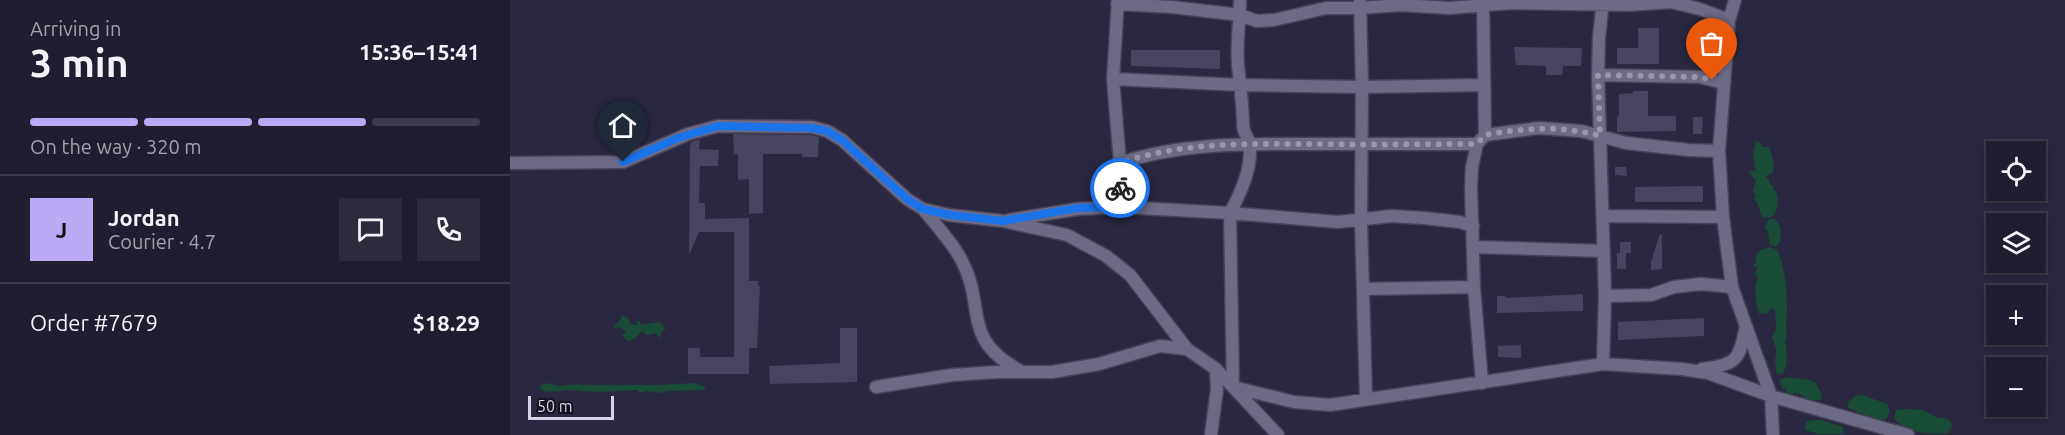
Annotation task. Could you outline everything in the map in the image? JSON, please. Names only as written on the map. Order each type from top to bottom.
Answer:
[{"type":"street","points":[[1233,387],[1230,213],[1248,172],[1250,144],[1243,127],[1242,86],[1238,64],[1240,0]]},
{"type":"street","points":[[1735,0],[1729,20],[1719,151],[1723,218],[1732,287],[1771,396],[1773,435]]},
{"type":"street","points":[[1120,207],[1120,163],[1113,79],[1118,2],[1240,15],[1257,21],[1361,4],[1468,8],[1483,2],[1671,2],[1700,9],[1729,20]]},
{"type":"street","points":[[1482,383],[1474,287],[1472,167],[1481,140],[1483,2]]},
{"type":"street","points":[[1603,3],[1598,75],[1605,296],[1603,364]]},
{"type":"street","points":[[1361,4],[1361,220],[1366,399]]},
{"type":"street","points":[[1598,75],[1700,77],[1723,83]]},
{"type":"street","points":[[1113,79],[1242,86],[1483,85]]},
{"type":"street","points":[[510,163],[623,162],[678,138],[718,126],[812,128],[827,131],[842,140],[907,199],[923,209],[950,215],[1003,221],[1067,235],[1106,256],[1130,275],[1187,349],[1216,369],[1278,435]]},
{"type":"street","points":[[1120,163],[1158,152],[1197,147],[1481,140],[1539,128],[1581,131],[1654,146],[1719,151]]},
{"type":"street","points":[[1003,221],[1077,208],[1120,207],[1338,222],[1391,216],[1413,217],[1460,222],[1473,226]]},
{"type":"street","points":[[923,209],[962,261],[969,280],[977,319],[990,351],[1022,372]]},
{"type":"street","points":[[1603,216],[1723,218]]},
{"type":"street","points":[[1473,248],[1604,251]]},
{"type":"street","points":[[1605,296],[1651,295],[1674,287],[1701,284],[1732,287]]},
{"type":"street","points":[[1364,289],[1474,287]]},
{"type":"street","points":[[1692,370],[1721,366],[1737,357],[1745,328]]},
{"type":"street","points":[[876,387],[952,375],[1052,372],[1099,364],[1160,346],[1187,349]]},
{"type":"street","points":[[1233,387],[1294,402],[1330,405],[1603,364],[1692,370],[1708,373],[1771,396],[1908,435]]},
{"type":"street","points":[[1211,435],[1217,389],[1216,369]]},
{"type":"green space","points":[[1756,141],[1761,143],[1762,147],[1769,147],[1774,162],[1773,173],[1765,177],[1769,179],[1769,183],[1776,192],[1778,203],[1774,214],[1768,218],[1762,217],[1757,202],[1754,200],[1756,197],[1753,191],[1756,181],[1749,172],[1757,171],[1753,154]]},
{"type":"green space","points":[[1773,218],[1779,224],[1781,233],[1776,247],[1770,245],[1768,231],[1765,228],[1768,220]]},
{"type":"green space","points":[[1770,247],[1777,250],[1780,256],[1786,286],[1787,358],[1782,375],[1776,373],[1777,352],[1772,337],[1776,329],[1775,310],[1772,308],[1768,313],[1759,314],[1756,296],[1758,278],[1755,273],[1757,268],[1753,265],[1760,250]]},
{"type":"green space","points":[[621,315],[627,317],[631,324],[637,325],[638,321],[641,325],[659,322],[666,328],[659,339],[656,333],[647,335],[642,331],[634,339],[628,341],[622,336],[626,331],[619,327],[615,328],[613,325],[621,319]]},
{"type":"green space","points":[[1789,377],[1815,382],[1822,395],[1820,400],[1808,400],[1801,394],[1795,392],[1792,395],[1785,391],[1786,387],[1783,389],[1779,382]]},
{"type":"green space","points":[[546,383],[558,386],[696,383],[706,388],[705,390],[666,391],[664,393],[645,391],[640,393],[637,390],[545,392],[540,386]]},
{"type":"green space","points":[[1863,395],[1887,404],[1890,411],[1886,420],[1873,419],[1847,407],[1850,399]]},
{"type":"green space","points":[[1896,410],[1923,410],[1938,418],[1942,417],[1951,421],[1952,427],[1948,433],[1941,434],[1911,430],[1894,418]]},
{"type":"green space","points":[[1822,420],[1843,427],[1843,434],[1819,434],[1805,430],[1806,422]]},
{"type":"building","points":[[1638,28],[1659,28],[1659,64],[1617,64],[1617,48],[1638,48]]},
{"type":"building","points":[[1514,47],[1582,48],[1581,66],[1563,66],[1562,75],[1546,75],[1546,66],[1516,65]]},
{"type":"building","points":[[1131,50],[1220,50],[1220,69],[1131,66]]},
{"type":"building","points":[[1633,91],[1648,91],[1648,116],[1676,116],[1676,131],[1617,132],[1619,94],[1633,93]]},
{"type":"building","points":[[1693,117],[1703,117],[1702,134],[1693,134]]},
{"type":"building","points":[[733,134],[819,137],[818,157],[802,157],[802,154],[763,154],[763,213],[749,214],[749,179],[738,180],[738,154],[734,154]]},
{"type":"building","points":[[700,140],[699,149],[719,150],[718,166],[700,166],[699,203],[705,203],[705,219],[749,218],[749,281],[758,281],[758,286],[760,286],[757,348],[749,348],[749,374],[688,374],[688,348],[700,348],[700,357],[734,357],[734,232],[699,232],[689,255],[690,149],[691,142]]},
{"type":"building","points":[[1615,167],[1626,167],[1627,176],[1615,175]]},
{"type":"building","points":[[1703,186],[1703,202],[1635,202],[1635,187]]},
{"type":"building","points":[[1660,234],[1662,235],[1662,269],[1651,270],[1651,262]]},
{"type":"building","points":[[1620,242],[1631,242],[1631,253],[1620,253]]},
{"type":"building","points":[[1617,253],[1626,253],[1626,269],[1617,269]]},
{"type":"building","points":[[1583,294],[1583,311],[1497,313],[1497,296],[1506,298]]},
{"type":"building","points":[[1704,318],[1704,336],[1618,340],[1618,322]]},
{"type":"building","points":[[840,328],[857,328],[857,382],[770,384],[769,366],[840,363]]},
{"type":"building","points":[[1521,345],[1521,358],[1498,357],[1498,346]]},
{"type":"way so far","points":[[1120,188],[1120,163],[1148,154],[1197,147],[1250,144],[1477,144],[1485,135],[1539,128],[1581,131],[1600,136],[1598,75],[1700,77],[1712,80]]},
{"type":"route","points":[[623,162],[678,138],[718,126],[812,128],[827,131],[842,140],[878,170],[907,199],[923,209],[950,215],[1003,221],[1077,208],[1120,207],[1120,188]]}]
